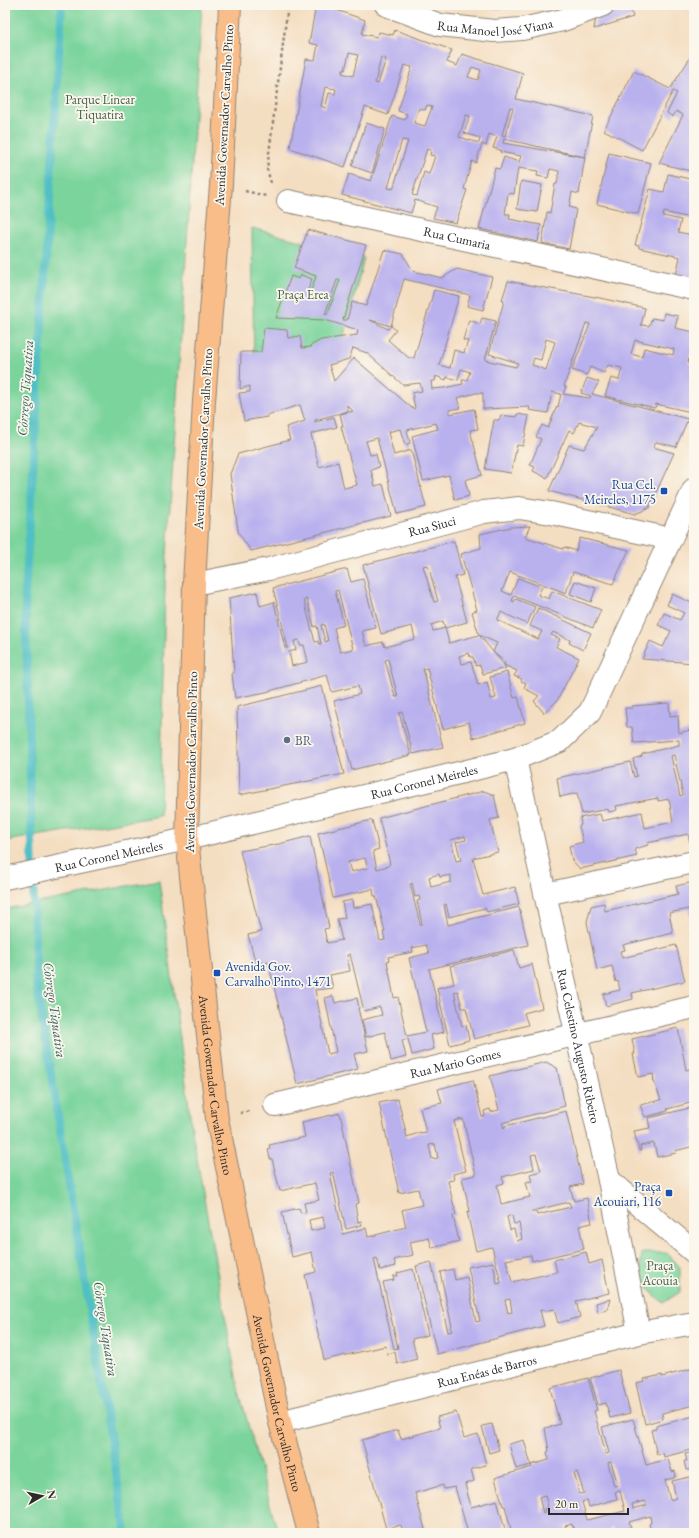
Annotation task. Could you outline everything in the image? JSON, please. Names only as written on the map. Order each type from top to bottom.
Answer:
[{"type":"main road","name":"Avenida Governador Carvalho Pinto","points":[[230,5],[221,186],[204,401],[194,584],[187,840],[217,1119],[280,1422],[309,1533]]},
{"type":"street","name":"Rua Manoel José Viana","points":[[386,5],[440,25],[494,31],[522,29],[563,20],[603,5]]},
{"type":"street","name":"Rua Cumaria","points":[[288,201],[694,289]]},
{"type":"street","name":"Rua Coronel Meireles","points":[[5,878],[187,840],[515,759],[560,741],[590,712],[694,489]]},
{"type":"street","name":"Rua Siuci","points":[[194,584],[269,569],[484,512],[519,508],[551,513],[671,539]]},
{"type":"street","name":"Rua Celestino Augusto Ribeiro","points":[[515,759],[610,1180],[639,1333]]},
{"type":"street","points":[[546,894],[694,862]]},
{"type":"street","name":"Rua Mario Gomes","points":[[275,1105],[694,1006]]},
{"type":"street","points":[[610,1180],[694,1252]]},
{"type":"street","name":"Rua Enéas de Barros","points":[[280,1422],[639,1333],[694,1323]]},
{"type":"path","points":[[288,5],[267,169],[270,182],[276,191],[288,201]]},
{"type":"path","points":[[221,186],[288,201]]},
{"type":"path","points":[[217,1119],[275,1105]]},
{"type":"green space","name":"Parque Linear Tiquatira","points":[[5,5],[202,5],[165,586],[160,816],[5,841]]},
{"type":"green space","name":"Praça Erea","points":[[252,228],[364,258],[341,346],[254,372]]},
{"type":"green space","points":[[159,880],[193,1137],[238,1388],[278,1533],[5,1533],[5,909]]},
{"type":"green space","name":"Praça Acouia","points":[[642,1253],[667,1253],[680,1267],[680,1292],[663,1303],[638,1279]]},
{"type":"building","points":[[316,5],[322,5],[365,20],[362,34],[377,37],[379,32],[393,35],[395,30],[452,50],[447,62],[457,66],[462,54],[523,73],[516,99],[593,116],[579,194],[572,192],[569,207],[576,209],[569,249],[542,243],[547,212],[550,213],[559,171],[550,169],[548,178],[537,176],[538,171],[518,168],[514,194],[508,193],[505,214],[510,214],[509,219],[541,225],[538,242],[479,229],[495,168],[500,169],[504,157],[519,162],[521,156],[500,152],[501,150],[493,148],[497,137],[489,134],[486,146],[482,144],[476,163],[472,161],[464,189],[467,190],[456,223],[433,218],[437,207],[415,200],[411,213],[342,195],[349,174],[371,181],[392,116],[405,120],[407,114],[398,111],[412,67],[404,65],[388,115],[365,107],[345,167],[290,148],[306,59],[315,60],[318,45],[309,43]],"holes":[[[349,53],[358,55],[353,76],[342,73],[343,70],[345,70]],[[381,57],[386,59],[378,84],[375,83]],[[472,67],[481,70],[478,80],[468,77]],[[325,87],[336,89],[335,94],[329,93],[325,108],[321,106]],[[427,105],[432,107],[425,126],[414,123],[419,108],[425,110]],[[510,107],[513,108],[505,136],[502,135]],[[466,115],[470,116],[464,133],[480,138],[479,143],[459,137]],[[504,139],[585,157],[503,143]],[[402,140],[408,141],[393,189],[388,188]],[[427,149],[431,150],[430,155],[435,156],[429,174],[424,172],[417,196],[412,195]]]},
{"type":"building","points":[[457,5],[516,6],[498,9],[464,7]]},
{"type":"building","points":[[617,5],[629,5],[633,17],[594,29],[597,11]]},
{"type":"building","points":[[690,58],[694,62],[694,172],[659,163],[683,115],[676,111],[673,117],[667,113],[677,93],[673,91],[642,150],[604,130],[634,71],[670,89]]},
{"type":"building","points":[[366,123],[385,129],[372,173],[352,166]]},
{"type":"building","points":[[609,153],[651,163],[638,214],[597,204]]},
{"type":"building","points":[[668,174],[694,180],[694,219],[664,212],[663,216],[681,220],[678,232],[692,235],[694,229],[694,279],[676,275],[680,257],[639,248],[639,246],[635,245],[650,189],[664,192]]},
{"type":"building","points":[[521,181],[542,185],[537,212],[517,209]]},
{"type":"building","points":[[308,230],[366,245],[343,320],[347,320],[352,302],[366,306],[384,250],[403,254],[413,271],[442,278],[457,269],[492,277],[483,310],[467,306],[470,295],[404,279],[391,326],[396,330],[388,340],[409,358],[414,358],[434,290],[459,296],[439,365],[450,368],[454,350],[464,353],[468,341],[463,340],[469,320],[480,324],[482,318],[496,321],[485,360],[516,367],[518,363],[489,354],[508,281],[645,308],[641,325],[649,326],[652,318],[663,320],[664,313],[678,316],[675,328],[694,332],[694,354],[690,353],[688,363],[694,364],[694,404],[691,412],[656,404],[655,408],[605,396],[611,378],[619,380],[622,368],[608,365],[604,373],[590,367],[587,375],[572,370],[590,324],[586,323],[564,386],[566,387],[563,394],[590,398],[591,396],[581,393],[587,378],[599,382],[592,394],[688,419],[676,447],[656,442],[653,447],[674,453],[649,508],[635,514],[549,491],[569,445],[584,449],[597,427],[579,422],[574,433],[569,430],[547,478],[533,471],[535,467],[530,465],[541,439],[536,437],[542,425],[548,428],[557,406],[558,407],[561,394],[552,392],[548,413],[529,410],[530,407],[483,409],[483,393],[476,393],[457,398],[460,408],[449,410],[450,414],[474,409],[478,429],[470,430],[482,475],[465,480],[469,496],[455,500],[449,475],[423,481],[412,436],[438,429],[436,423],[407,430],[410,443],[405,445],[400,429],[388,432],[394,455],[411,450],[426,507],[397,514],[377,438],[366,441],[370,455],[376,454],[379,467],[371,470],[375,486],[383,484],[391,516],[251,551],[239,534],[238,530],[230,474],[237,456],[238,454],[290,440],[286,427],[305,421],[300,405],[267,415],[267,417],[244,421],[239,393],[250,392],[250,386],[240,389],[241,352],[261,352],[264,328],[287,330],[288,338],[300,336],[302,348],[311,347],[310,346],[321,340],[357,335],[358,330],[325,320],[276,318],[291,276],[299,279],[301,275],[312,279],[307,293],[310,294],[316,276],[294,268]],"holes":[[[337,280],[340,280],[327,315],[325,314]],[[370,320],[391,326],[388,329]],[[546,339],[555,342],[546,370],[532,365],[534,358],[541,360]],[[635,340],[674,349],[673,355],[644,348],[642,357],[631,354]],[[353,348],[367,353],[403,385],[420,383],[422,391],[412,393],[415,408],[413,409],[354,358],[334,381],[329,365],[349,359]],[[461,369],[470,372],[467,380],[462,380],[463,384],[432,389],[431,381],[435,381],[436,376],[446,380],[447,377],[458,380]],[[347,405],[353,411],[340,414],[343,426],[341,426],[357,485],[344,488],[338,462],[319,467],[311,434],[337,427],[334,417],[315,422],[315,420],[348,411]]]},
{"type":"building","points":[[517,414],[529,416],[523,446],[517,445],[511,473],[485,469],[494,420],[499,420],[501,415],[516,417]]},
{"type":"building","points":[[530,526],[525,537],[563,549],[564,547],[576,551],[580,538],[629,550],[613,584],[573,572],[566,593],[510,572],[502,591],[511,595],[518,578],[542,587],[538,595],[549,599],[552,591],[601,610],[593,628],[514,596],[512,601],[514,602],[516,599],[535,607],[527,624],[501,612],[497,620],[538,639],[542,631],[530,626],[538,608],[591,633],[583,650],[569,643],[570,640],[553,632],[551,635],[560,639],[556,647],[579,658],[557,701],[544,713],[534,701],[539,696],[524,688],[526,683],[521,681],[522,679],[514,676],[517,671],[504,665],[506,668],[483,674],[480,665],[476,666],[473,657],[470,657],[469,653],[459,656],[461,664],[471,662],[478,685],[487,682],[491,699],[496,698],[490,677],[507,672],[514,698],[518,697],[525,723],[473,738],[469,722],[443,729],[427,668],[423,669],[443,747],[413,754],[402,712],[399,713],[411,755],[352,770],[334,701],[360,694],[358,686],[332,692],[327,675],[266,692],[235,698],[232,674],[234,673],[229,598],[257,592],[260,606],[274,602],[285,648],[288,648],[273,588],[347,569],[351,582],[363,579],[376,628],[362,631],[366,646],[383,642],[385,647],[415,639],[412,626],[381,634],[363,565],[454,541],[463,575],[455,577],[467,622],[445,628],[449,643],[479,635],[472,612],[477,610],[461,554],[481,548],[480,534],[511,527]],"holes":[[[428,565],[438,601],[434,602],[423,566]],[[338,590],[353,649],[340,652],[334,628],[344,625],[335,591]],[[307,599],[314,627],[317,626],[321,644],[319,644],[318,641],[315,642],[304,600]],[[443,621],[445,628],[433,631],[431,625]],[[324,624],[328,641],[325,642],[321,625]],[[479,635],[497,643],[493,652]],[[299,640],[300,645],[304,645],[308,662],[292,666],[289,652],[296,650],[294,641]],[[494,652],[505,662],[504,665]],[[388,659],[398,697],[395,697],[385,660]]]},
{"type":"building","points":[[575,581],[596,588],[591,602],[570,594]]},
{"type":"building","points":[[672,594],[694,604],[694,663],[642,659],[650,641],[663,647],[671,631],[658,625],[664,613],[680,620],[684,613],[667,605]]},
{"type":"building","name":"BR","points":[[322,686],[344,774],[239,795],[237,707]]},
{"type":"building","points":[[669,703],[670,716],[678,715],[679,733],[694,729],[694,753],[690,754],[691,760],[694,760],[694,842],[690,843],[688,834],[647,843],[648,845],[635,849],[637,856],[580,869],[572,860],[569,846],[583,842],[579,826],[581,825],[580,818],[600,814],[602,821],[642,812],[645,828],[673,822],[669,799],[658,801],[658,798],[616,806],[617,810],[609,812],[608,809],[582,814],[577,793],[560,797],[557,778],[630,762],[634,777],[637,776],[633,759],[642,756],[642,754],[679,745],[679,740],[634,743],[632,727],[627,727],[625,708],[632,708],[632,706]],"holes":[[[674,755],[683,795],[680,796],[671,756]]]},
{"type":"building","points":[[484,791],[494,795],[499,818],[490,820],[498,852],[473,858],[483,895],[515,887],[519,904],[487,912],[485,908],[449,917],[446,904],[444,905],[448,925],[519,907],[528,945],[429,969],[444,1032],[431,1035],[434,1049],[412,1055],[408,1039],[402,1040],[406,1057],[391,1061],[385,1032],[366,1037],[362,1020],[382,1015],[380,1007],[364,1011],[350,954],[347,955],[350,971],[330,975],[333,988],[315,990],[328,1054],[336,1052],[325,998],[333,996],[335,1003],[357,998],[368,1051],[354,1054],[358,1069],[297,1084],[268,961],[256,964],[248,935],[261,932],[240,851],[279,844],[310,836],[329,928],[324,929],[327,943],[342,940],[337,919],[345,918],[342,902],[352,900],[353,908],[372,904],[380,941],[385,940],[383,932],[385,932],[373,889],[333,898],[318,833],[372,820],[379,849],[373,851],[377,869],[390,864],[379,818]],"holes":[[[465,836],[466,840],[456,842],[461,860],[456,861],[451,840]],[[365,858],[368,868],[351,872],[348,862]],[[439,874],[440,877],[451,875],[451,882],[431,887],[429,877]],[[412,883],[415,897],[419,896],[420,900],[417,901],[422,924],[420,924],[410,884]],[[426,945],[429,953],[409,958],[426,1032],[407,1036],[398,997],[394,998],[387,961],[389,961],[388,957],[413,952],[412,948]]]},
{"type":"building","points":[[694,882],[694,930],[689,909],[669,913],[673,933],[623,945],[625,950],[620,951],[622,958],[676,945],[685,981],[632,993],[633,999],[606,1006],[603,994],[620,990],[618,981],[616,982],[612,966],[597,970],[587,922],[591,906],[604,903],[605,911],[678,894],[676,886]]},
{"type":"building","points":[[694,934],[694,951],[693,951],[690,935]]},
{"type":"building","points":[[514,950],[519,968],[532,964],[542,1008],[524,1013],[528,1025],[474,1039],[466,1008],[462,1008],[458,991],[454,992],[462,1026],[466,1025],[469,1040],[450,1045],[437,988],[454,984],[450,966]]},
{"type":"building","points":[[678,1028],[686,1070],[694,1068],[694,1102],[667,1109],[668,1111],[645,1117],[640,1105],[661,1100],[653,1079],[653,1074],[638,1077],[633,1054],[635,1054],[632,1039]]},
{"type":"building","points":[[546,1062],[557,1068],[565,1106],[502,1123],[504,1128],[505,1126],[566,1111],[583,1184],[570,1187],[574,1201],[587,1198],[592,1223],[579,1226],[584,1249],[532,1261],[531,1255],[506,1260],[512,1282],[557,1272],[554,1260],[586,1252],[589,1264],[602,1260],[609,1293],[576,1301],[580,1317],[558,1323],[554,1309],[544,1311],[540,1310],[544,1326],[437,1354],[416,1266],[431,1262],[448,1332],[452,1331],[450,1327],[452,1326],[440,1272],[453,1269],[455,1280],[467,1277],[476,1322],[480,1321],[468,1267],[493,1262],[497,1284],[501,1283],[492,1247],[476,1251],[467,1212],[470,1211],[462,1178],[476,1175],[463,1119],[454,1121],[466,1171],[453,1174],[454,1180],[448,1181],[456,1215],[453,1216],[459,1241],[432,1248],[429,1238],[410,1242],[413,1255],[394,1260],[396,1266],[380,1270],[377,1258],[374,1259],[394,1349],[398,1348],[383,1282],[394,1280],[393,1276],[398,1276],[397,1273],[413,1269],[428,1335],[412,1339],[417,1359],[397,1364],[395,1352],[387,1354],[386,1346],[324,1360],[305,1275],[316,1272],[312,1252],[292,1257],[282,1212],[299,1208],[301,1213],[306,1212],[304,1203],[319,1200],[315,1183],[280,1191],[272,1159],[270,1159],[268,1149],[270,1148],[269,1145],[305,1137],[302,1122],[340,1113],[359,1203],[355,1204],[358,1222],[361,1221],[362,1225],[346,1229],[333,1172],[330,1173],[343,1234],[366,1228],[368,1237],[406,1227],[402,1210],[422,1205],[418,1189],[399,1193],[379,1103],[398,1099],[407,1137],[421,1132],[426,1132],[420,1108],[442,1103],[438,1089],[473,1080],[482,1117],[485,1116],[484,1111],[490,1109],[491,1112],[499,1110],[490,1076]],"holes":[[[435,1144],[438,1158],[432,1159],[429,1145]],[[536,1154],[541,1171],[530,1174],[532,1181],[526,1182],[530,1197],[501,1204],[497,1185],[504,1183],[502,1177],[534,1169],[531,1155]],[[569,1202],[571,1207],[537,1215],[536,1212],[532,1212]],[[512,1215],[514,1224],[519,1223],[522,1239],[517,1241],[514,1229],[510,1230],[507,1217]],[[323,1217],[325,1228],[311,1231],[309,1220]],[[510,1299],[512,1312],[508,1313],[505,1300]]]},
{"type":"building","points":[[694,1107],[694,1146],[675,1151],[676,1153],[657,1157],[654,1143],[640,1146],[641,1151],[639,1151],[634,1131],[650,1128],[648,1118]]},
{"type":"building","points":[[610,1299],[607,1310],[598,1312],[596,1303]]},
{"type":"building","points":[[694,1368],[694,1405],[662,1413],[663,1419],[645,1424],[636,1383],[645,1381],[644,1379],[662,1375],[662,1377]]},
{"type":"building","points":[[619,1370],[630,1413],[610,1418],[606,1403],[598,1405],[590,1378]]},
{"type":"building","points":[[588,1378],[597,1410],[594,1411],[606,1454],[609,1453],[602,1427],[633,1419],[646,1465],[668,1459],[672,1472],[675,1471],[676,1476],[674,1478],[665,1480],[670,1500],[676,1498],[672,1481],[694,1476],[694,1533],[655,1533],[654,1530],[652,1533],[644,1533],[651,1531],[649,1524],[651,1523],[650,1516],[629,1522],[632,1532],[637,1531],[638,1533],[614,1533],[613,1528],[610,1529],[611,1533],[575,1533],[572,1524],[565,1526],[567,1533],[512,1533],[505,1506],[503,1506],[495,1478],[532,1467],[531,1465],[549,1460],[545,1428],[560,1424],[550,1388]],"holes":[[[611,1462],[618,1485],[614,1486],[608,1463]],[[577,1472],[584,1493],[580,1494],[574,1473]],[[620,1491],[625,1511],[587,1520],[582,1502],[587,1500],[589,1507],[617,1499],[615,1492]],[[545,1495],[548,1507],[544,1509],[545,1512],[543,1513],[539,1497]],[[645,1501],[647,1505],[633,1509],[632,1504]]]},
{"type":"building","points":[[456,1412],[464,1438],[478,1434],[486,1465],[471,1469],[474,1481],[465,1484],[471,1507],[497,1500],[506,1533],[468,1533],[455,1487],[444,1489],[443,1485],[415,1493],[426,1533],[403,1533],[401,1525],[386,1529],[362,1440],[398,1430],[401,1439],[440,1428],[437,1417]]},
{"type":"building","points":[[694,1416],[694,1449],[664,1457],[663,1453],[657,1455],[651,1430],[656,1429],[656,1426]]},
{"type":"building","points":[[492,1424],[499,1450],[489,1453],[482,1426]]},
{"type":"building","points":[[524,1440],[531,1465],[516,1469],[509,1444]]},
{"type":"building","points":[[694,1452],[694,1469],[686,1470],[684,1461],[687,1461],[685,1454]]},
{"type":"waterway","name":"Córrego Tiquatira","points":[[62,5],[25,596],[36,982],[126,1533]]},
{"type":"place","name":"Rua Cel. Meireles, 1175","points":[[664,491]]},
{"type":"place","name":"BR","points":[[287,740]]},
{"type":"place","name":"Avenida Gov. Carvalho Pinto, 1471","points":[[217,973]]},
{"type":"place","name":"Praça Acouiari, 116","points":[[669,1193]]}]
